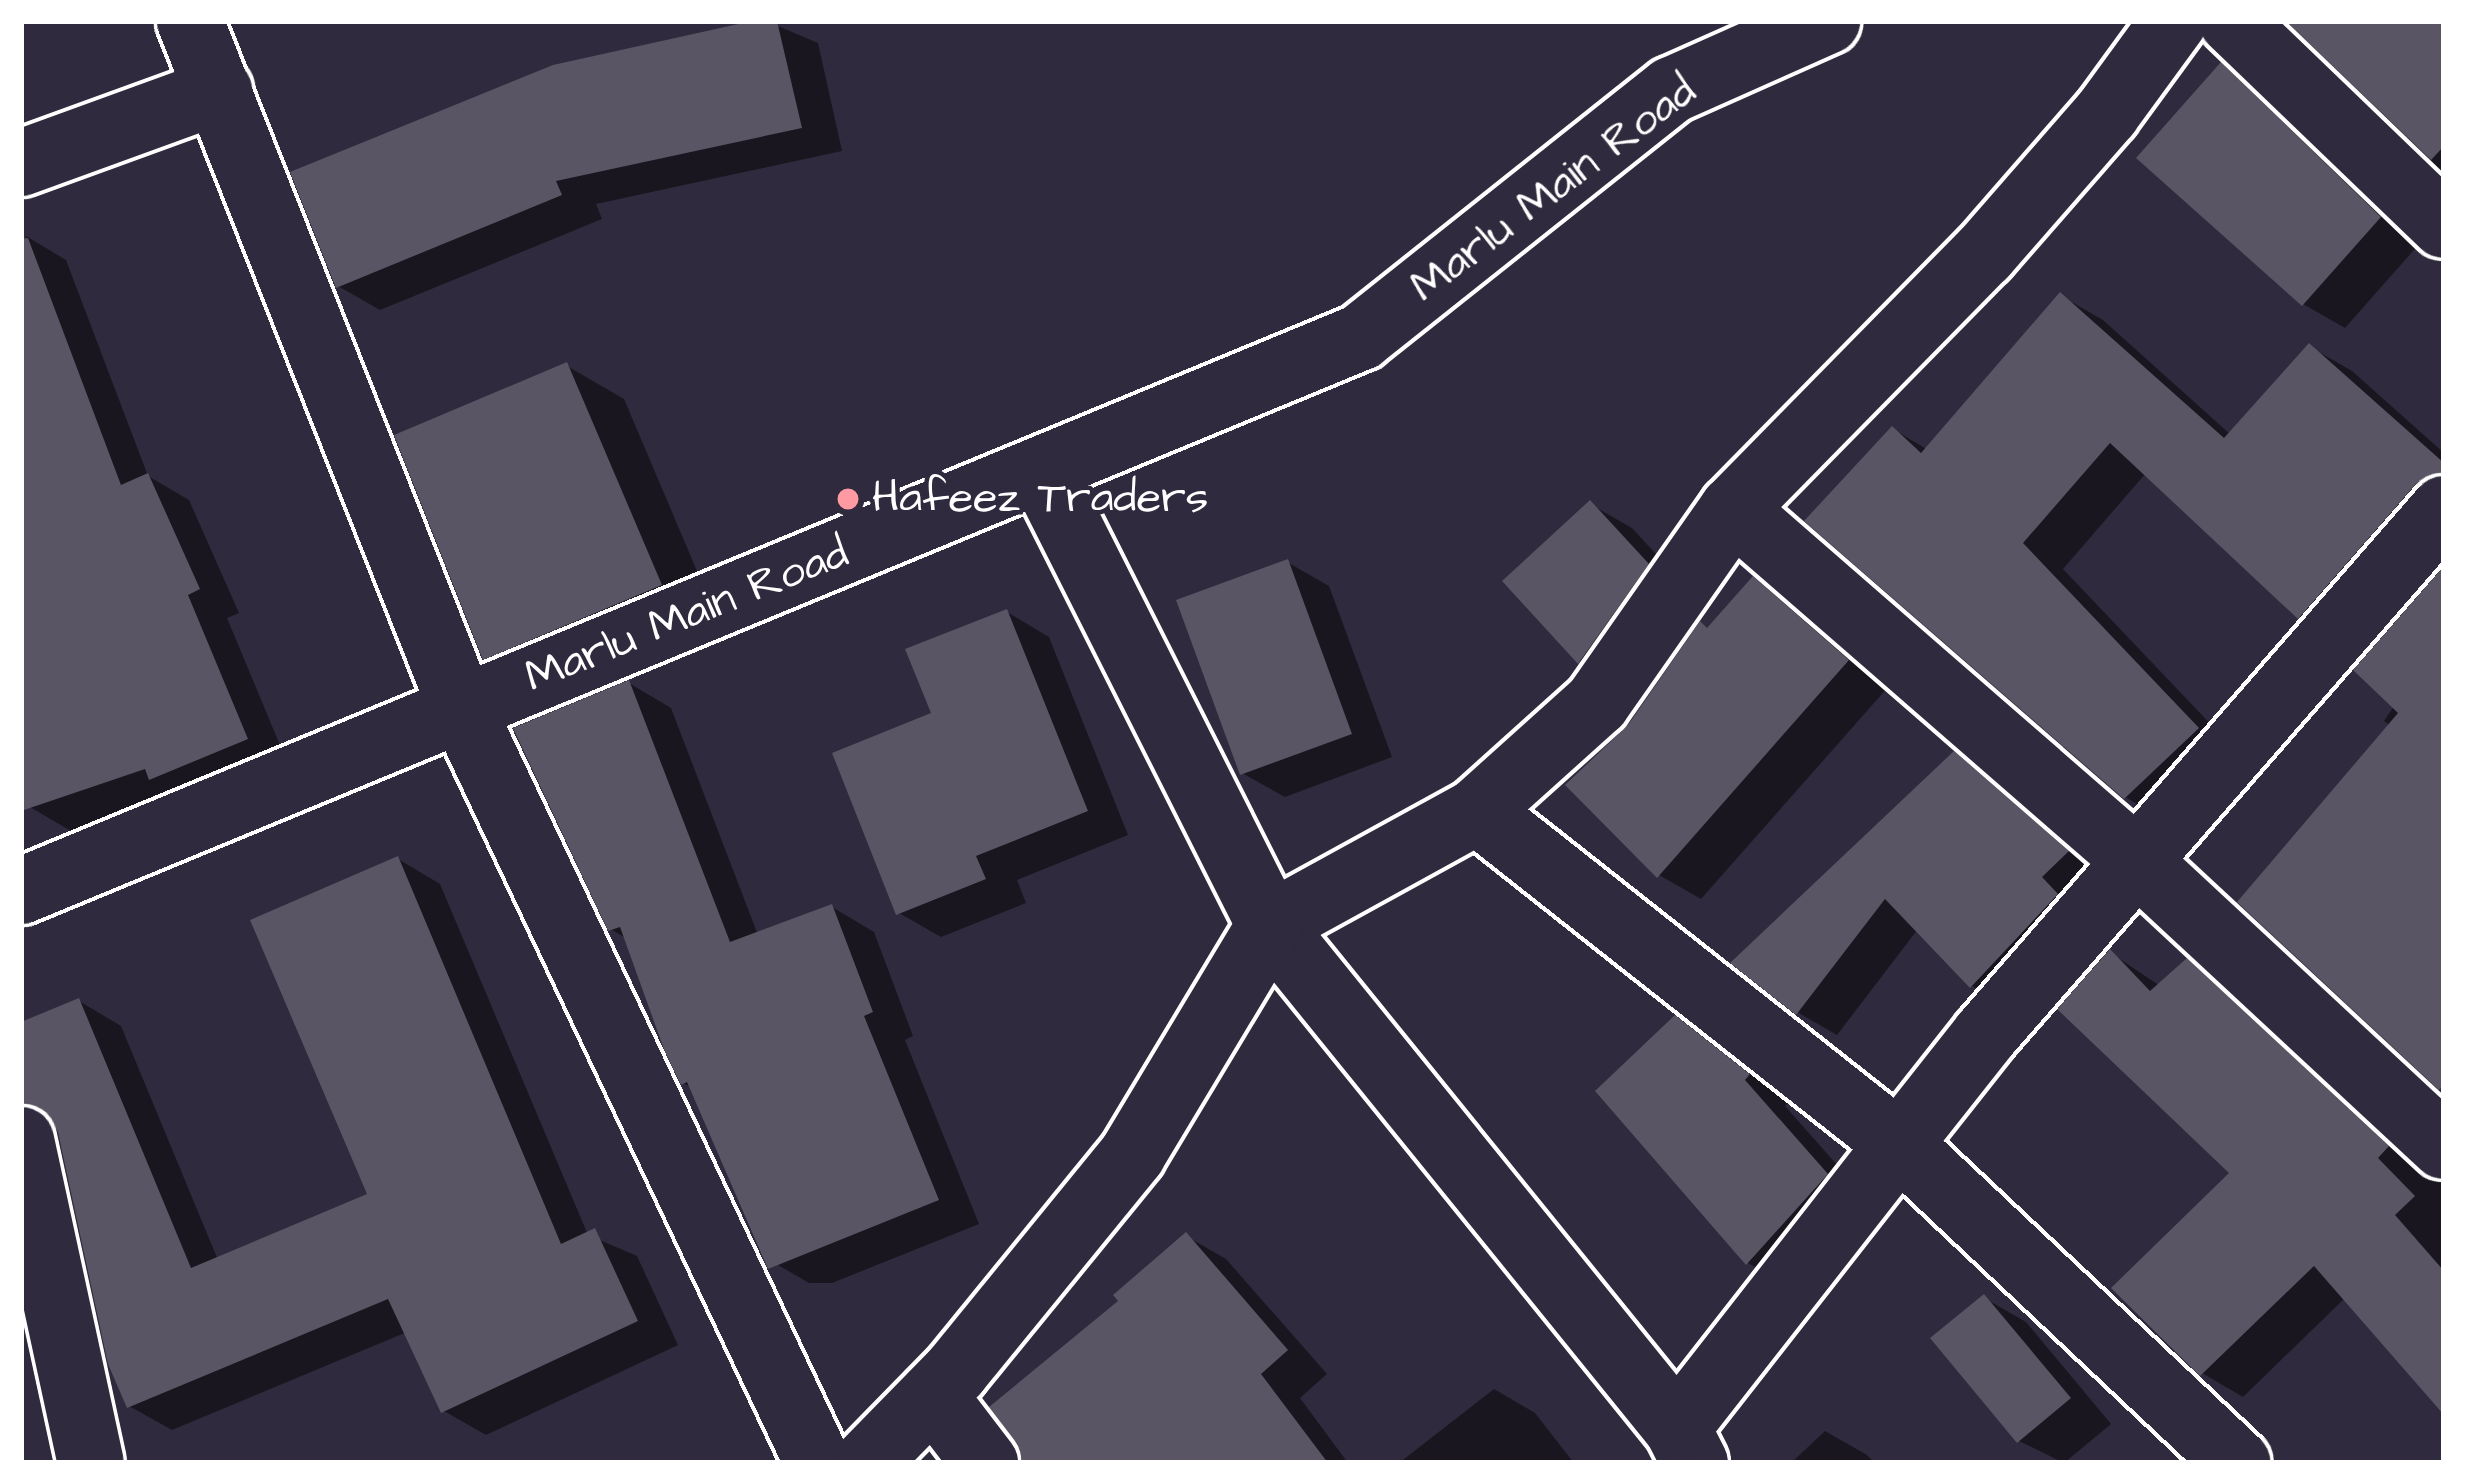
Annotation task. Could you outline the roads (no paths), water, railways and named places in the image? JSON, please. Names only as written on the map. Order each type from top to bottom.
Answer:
[{"type":"street","points":[[190,21],[461,709],[818,1463]]},
{"type":"street","name":"Marlu Main Road","points":[[21,891],[1360,337],[1672,90],[1828,21]]},
{"type":"street","points":[[866,1463],[932,1395],[1132,1155],[1270,925],[1477,811],[1597,703],[1733,509],[1984,254],[2107,113],[2174,21]]},
{"type":"street","points":[[2232,21],[2444,225]]},
{"type":"street","points":[[21,163],[219,91]]},
{"type":"street","points":[[1041,470],[1270,925],[1686,1446],[1899,1144],[2136,860],[2444,509]]},
{"type":"street","points":[[1733,509],[2136,860],[2444,1146]]},
{"type":"street","points":[[1477,811],[1899,1144],[2237,1463]]},
{"type":"street","points":[[21,1140],[91,1463]]},
{"type":"street","points":[[932,1395],[985,1463]]},
{"type":"place","name":"Hafeez Traders","points":[[848,499]]}]
